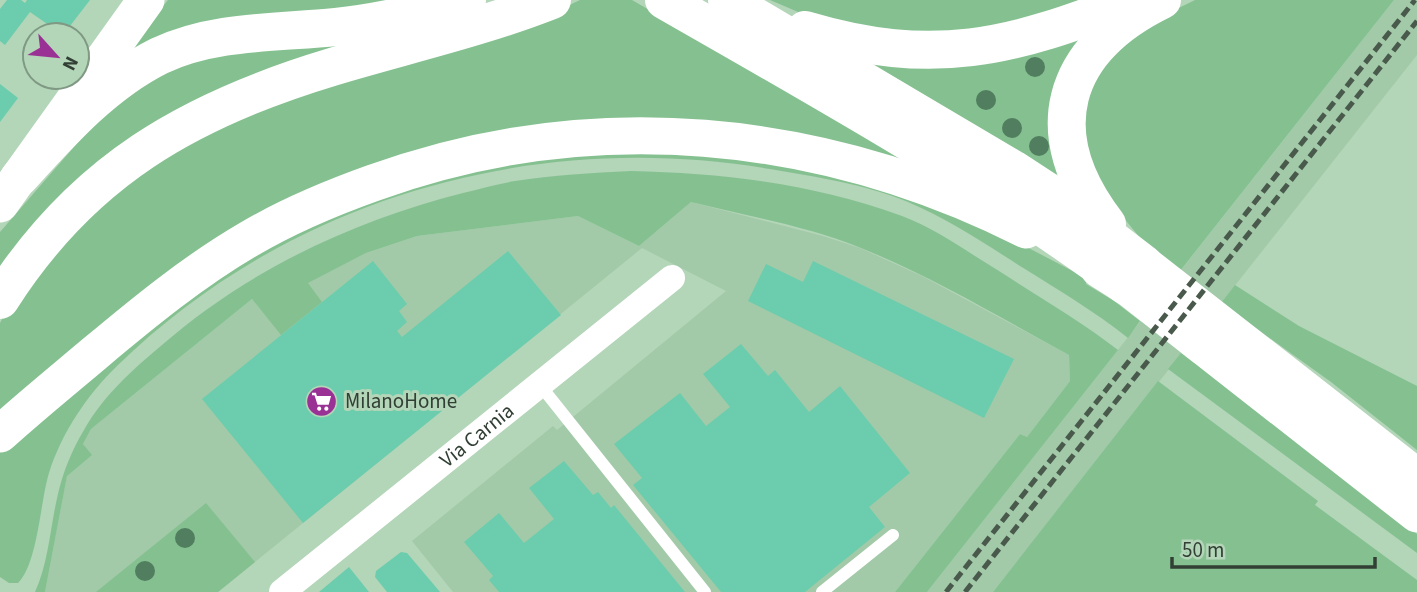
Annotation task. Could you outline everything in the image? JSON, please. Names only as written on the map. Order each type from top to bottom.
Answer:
[{"type":"highway","points":[[10,191],[60,134],[108,90],[136,70],[168,53],[215,38],[367,23],[467,0]]},
{"type":"highway","points":[[0,300],[29,259],[82,200],[132,157],[180,127],[219,107],[292,79],[501,18],[552,0]]},
{"type":"highway","points":[[664,0],[870,119],[1041,225],[1135,275]]},
{"type":"highway","points":[[728,1],[797,28],[861,45],[932,50],[971,48],[1018,40],[1075,23],[1132,0]]},
{"type":"highway","points":[[1135,275],[1117,237],[1085,191],[1073,166],[1067,143],[1066,107],[1079,73],[1091,54],[1129,19],[1162,0]]},
{"type":"highway","points":[[728,1],[1013,169],[1062,201],[1135,275]]},
{"type":"street","points":[[10,191],[55,124],[146,0]]},
{"type":"street","points":[[0,434],[135,320],[200,271],[250,238],[302,211],[403,172],[465,154],[518,143],[573,137],[640,135],[751,143],[808,153],[897,177],[948,195],[1060,247],[1135,275],[1215,337],[1417,477]]},
{"type":"street","name":"Via Carnia","points":[[282,592],[672,278]]},
{"type":"street","points":[[1215,337],[1417,514]]},
{"type":"lane","points":[[540,385],[705,592]]},
{"type":"lane","points":[[822,592],[893,535]]},
{"type":"shaded area","points":[[168,0],[407,0],[116,64]]},
{"type":"shaded area","points":[[580,0],[632,0],[895,152],[902,160],[832,147],[419,154],[0,415],[0,323],[6,312],[78,220],[207,127],[561,9]]},
{"type":"shaded area","points":[[770,0],[1098,0],[967,36],[824,23]]},
{"type":"shaded area","points":[[1195,0],[1394,0],[1180,271],[1141,239],[1104,194],[1078,134],[1091,79],[1148,23]]},
{"type":"shaded area","points":[[1394,0],[1417,0],[1417,55],[993,592],[927,592]]},
{"type":"shaded area","points":[[1106,22],[1060,175],[1054,174],[868,61]]},
{"type":"shaded area","points":[[367,37],[257,76],[0,272],[0,232],[94,124],[162,71],[205,56]]},
{"type":"shaded area","points":[[540,151],[782,158],[975,220],[1086,278],[1086,284],[1140,321],[1128,338],[1075,300],[952,224],[908,202],[858,186],[770,169],[681,159],[593,159],[506,169],[420,189],[338,219],[260,258],[186,307],[118,365],[77,415],[61,443],[49,473],[34,547],[25,574],[18,583],[9,583],[0,577],[0,449],[167,308],[313,218]]},
{"type":"shaded area","points":[[631,171],[700,174],[768,182],[836,196],[902,216],[952,241],[1075,319],[1118,350],[927,592],[895,592],[1020,434],[1027,437],[1070,381],[1069,355],[941,285],[861,248],[798,227],[691,202],[639,246],[578,216],[417,236],[366,253],[308,283],[322,302],[281,335],[252,299],[91,429],[83,444],[92,455],[67,476],[45,592],[35,592],[46,556],[62,478],[76,445],[92,418],[119,384],[195,318],[266,271],[304,251],[422,204],[515,181]]},
{"type":"shaded area","points":[[691,202],[860,248],[922,276],[1069,355],[1070,381],[1027,437],[1020,434],[895,592],[453,592],[412,541],[553,426],[557,430],[726,291],[642,248],[218,592],[45,592],[67,475],[91,455],[83,444],[91,429],[252,299],[281,334],[307,283],[366,253],[417,236],[578,216],[639,246]]},
{"type":"shaded area","points":[[1235,285],[1299,326],[1417,386],[1417,450],[1331,382],[1221,303]]},
{"type":"shaded area","points":[[1181,353],[1194,363],[1197,360],[1417,534],[1417,553],[1168,369]]},
{"type":"shaded area","points":[[1158,381],[1318,501],[1315,505],[1417,580],[1417,592],[993,592]]},
{"type":"shaded area","points":[[206,503],[255,562],[218,592],[96,592]]},
{"type":"building","points":[[7,0],[21,0],[25,3],[27,0],[90,0],[74,21],[43,21],[30,12],[5,45],[0,41],[0,9]]},
{"type":"building","points":[[0,84],[18,98],[0,122]]},
{"type":"building","points":[[508,251],[561,315],[303,523],[202,399],[373,261],[407,304],[399,311],[407,322],[397,331],[402,337]]},
{"type":"building","points":[[813,261],[1014,359],[984,418],[748,301],[766,264],[803,282]]},
{"type":"building","points":[[741,344],[768,376],[775,370],[809,412],[840,386],[910,473],[869,507],[885,527],[805,592],[721,592],[633,485],[642,478],[614,444],[680,393],[706,426],[730,407],[703,374]]},
{"type":"building","points":[[564,461],[593,495],[598,492],[611,508],[614,505],[685,592],[499,592],[489,580],[493,576],[464,542],[499,513],[524,543],[554,519],[529,488]]},
{"type":"building","points":[[401,552],[407,553],[440,592],[387,592],[375,577],[376,571]]},
{"type":"building","points":[[349,567],[369,592],[319,592]]},
{"type":"railway","points":[[946,592],[1415,0]]},
{"type":"railway","points":[[965,592],[1417,21]]},
{"type":"place","name":"MilanoHome","points":[[322,401]]}]
